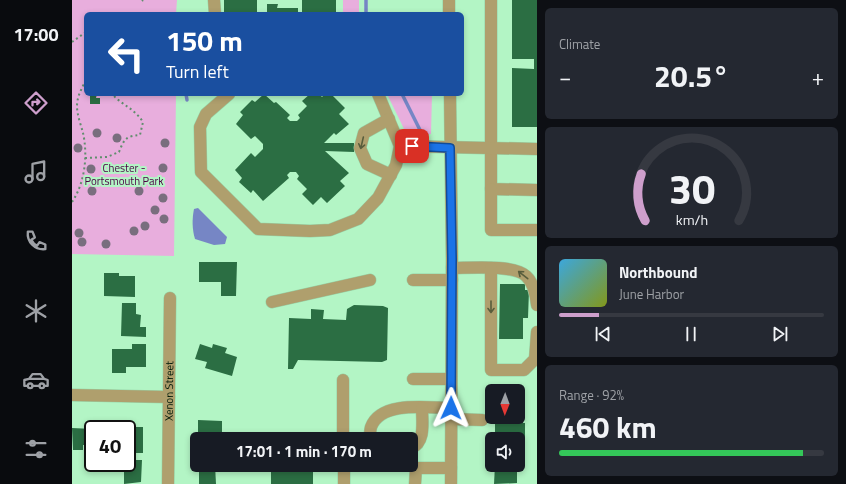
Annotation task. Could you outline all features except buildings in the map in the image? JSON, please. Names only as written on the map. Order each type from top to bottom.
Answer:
[{"type":"street","points":[[214,0],[214,12]]},
{"type":"street","points":[[449,0],[449,12]]},
{"type":"street","points":[[491,0],[492,148],[490,230],[537,230]]},
{"type":"street","points":[[227,96],[206,114],[200,127],[200,172],[258,229],[310,231],[330,230],[358,219],[378,198],[391,175],[396,165],[400,146],[390,119],[379,96]]},
{"type":"street","points":[[450,96],[452,268],[451,484]]},
{"type":"street","points":[[390,119],[364,133],[360,148],[367,164],[391,175]]},
{"type":"street","points":[[400,146],[537,149]]},
{"type":"street","points":[[491,189],[537,190]]},
{"type":"street","points":[[452,268],[515,269],[526,275],[535,290],[537,305]]},
{"type":"street","points":[[491,268],[491,370],[524,370],[535,359],[537,332]]},
{"type":"street","points":[[272,302],[370,280]]},
{"type":"street","points":[[413,280],[452,280]]},
{"type":"street","name":"Xenon Street","points":[[168,484],[170,298]]},
{"type":"street","points":[[413,379],[452,379]]},
{"type":"street","points":[[343,380],[343,432]]},
{"type":"street","points":[[72,395],[169,397]]},
{"type":"street","points":[[371,432],[371,426],[382,414],[394,408],[422,408],[482,420]]},
{"type":"street","points":[[418,445],[421,441],[422,408]]},
{"type":"street","points":[[415,484],[416,468],[450,468]]},
{"type":"street","points":[[344,472],[344,484]]},
{"type":"path","points":[[72,42],[84,33]]},
{"type":"path","points":[[72,202],[80,190],[85,158],[84,136],[77,107],[79,94],[84,84]]},
{"type":"path","points":[[85,158],[107,157],[119,152],[123,143],[130,136],[140,135],[143,122],[137,112],[119,101],[114,96]]},
{"type":"green space","name":"Chester - Portsmouth Park","points":[[72,0],[177,0],[176,12],[84,12],[84,96],[176,96],[174,256],[72,254]]},
{"type":"green space","points":[[343,0],[359,0],[359,12],[343,12]]},
{"type":"green space","points":[[388,96],[432,96],[431,134],[408,137]]},
{"type":"water","points":[[198,208],[227,237],[225,244],[214,245],[195,239],[193,216],[194,209]]},
{"type":"waterway","points":[[366,0],[366,12]]},
{"type":"waterway","points":[[186,96],[187,100]]},
{"type":"waterway","points":[[403,96],[420,130]]},
{"type":"route","points":[[412,146],[450,148],[452,259],[451,408]]}]
